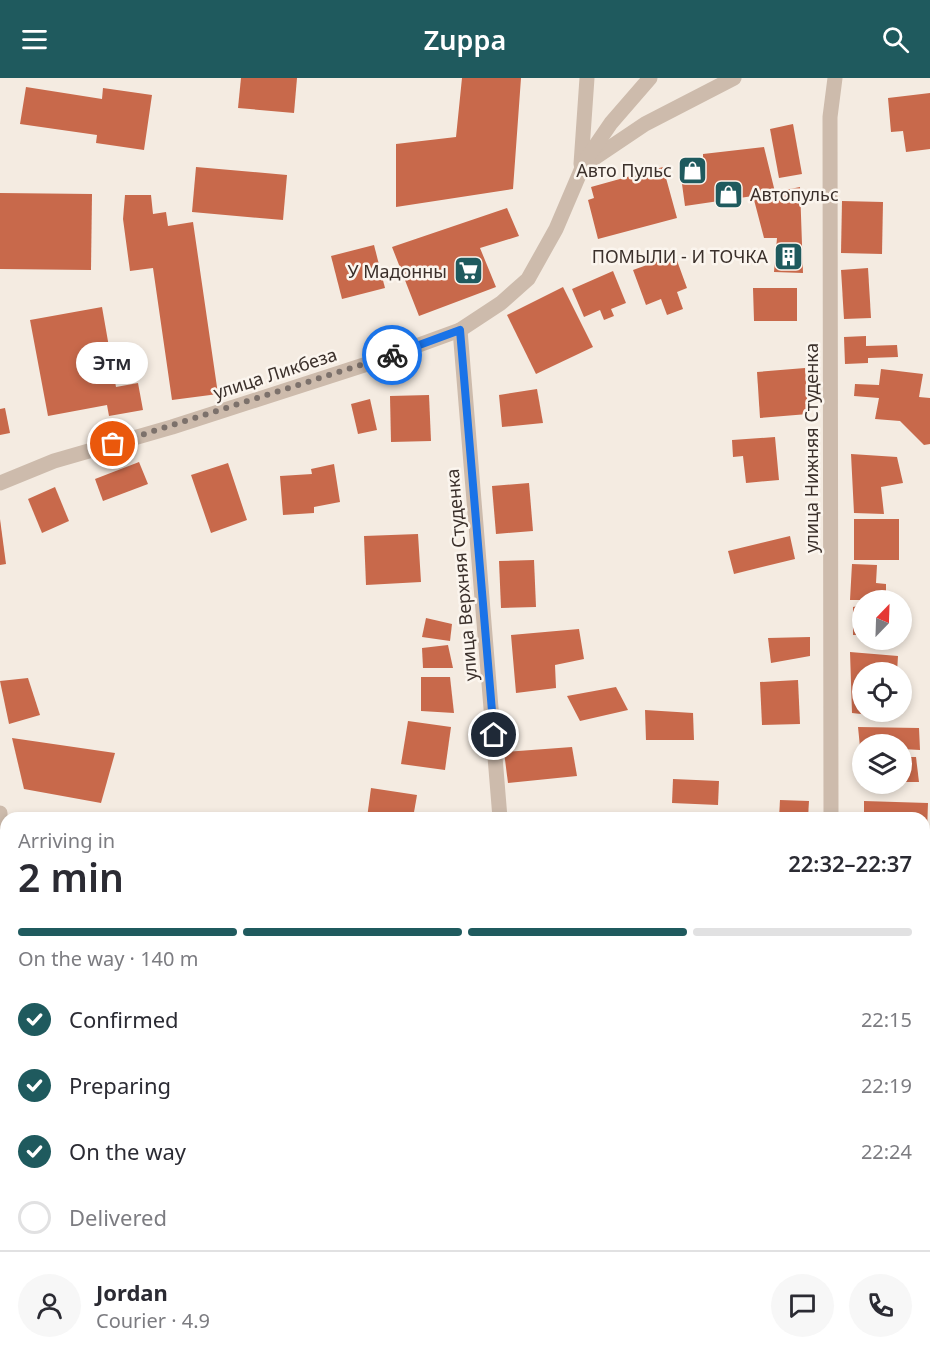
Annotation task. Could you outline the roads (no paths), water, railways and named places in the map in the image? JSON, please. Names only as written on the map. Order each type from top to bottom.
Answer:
[{"type":"street","points":[[581,170],[587,78]]},
{"type":"street","name":"улица Ликбеза","points":[[0,483],[54,461],[172,428],[364,365],[460,330],[501,303],[528,279],[556,229],[581,170],[611,123],[650,78]]},
{"type":"street","points":[[581,170],[597,154],[645,124],[734,78]]},
{"type":"street","name":"улица Нижняя Cтуденкa","points":[[831,812],[830,117],[835,78]]},
{"type":"street","name":"улица Верхняя Студенка","points":[[460,330],[500,812]]},
{"type":"place","name":"Авто Пульс","points":[[693,170]]},
{"type":"place","name":"Автопульс","points":[[729,194]]},
{"type":"place","name":"ПОМЫЛИ - И ТОЧКА","points":[[789,256]]},
{"type":"place","name":"У Мадонны","points":[[468,271]]},
{"type":"place","name":"Этм","points":[[113,444]]}]
